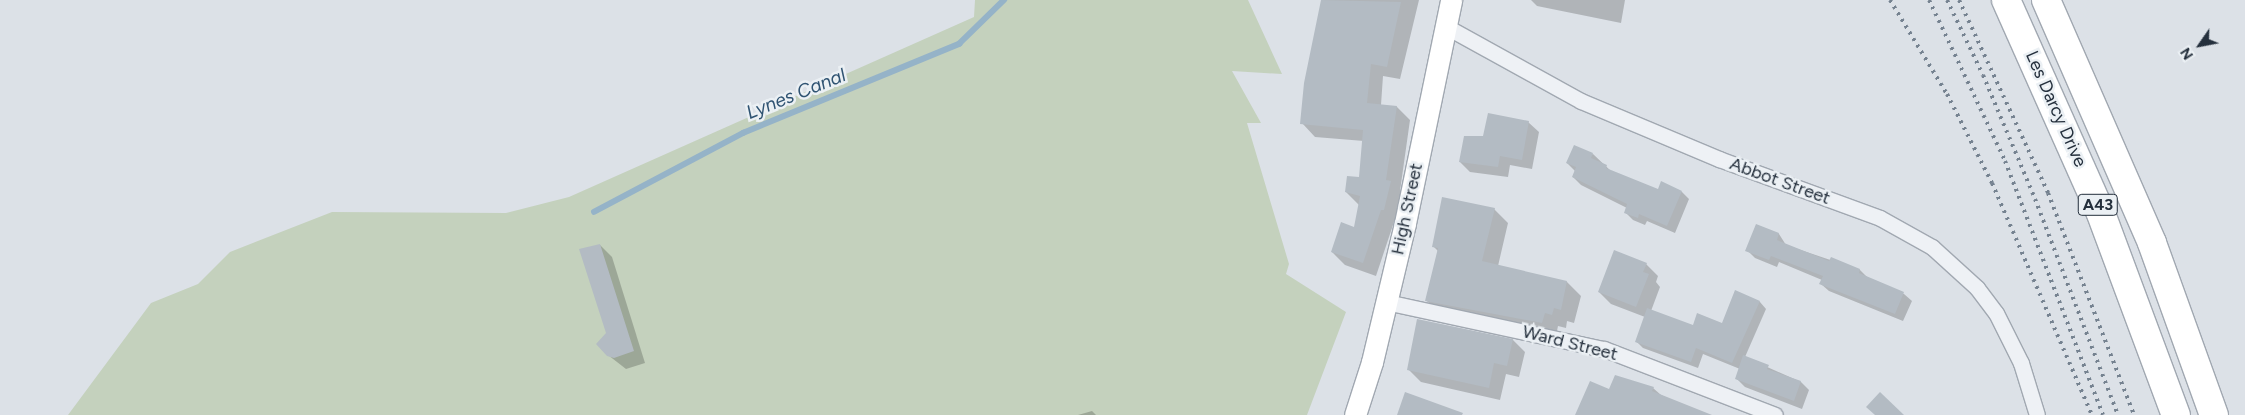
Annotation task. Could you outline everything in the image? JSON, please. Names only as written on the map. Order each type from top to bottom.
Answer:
[{"type":"highway","name":"Les Darcy Drive","points":[[2006,0],[2100,211],[2176,415]]},
{"type":"highway","name":"Les Darcy Drive","points":[[2046,0],[2152,243],[2214,415]]},
{"type":"main road","name":"High Street","points":[[1355,415],[1386,302],[1451,0]]},
{"type":"street","name":"Abbot Street","points":[[1445,26],[1581,101],[1719,159],[1880,218],[1932,247],[1977,288],[1996,313],[2021,363],[2036,414]]},
{"type":"street","name":"Ward Street","points":[[1386,302],[1604,349],[1775,415]]},
{"type":"green space","points":[[975,0],[1248,0],[1282,74],[1232,71],[1261,123],[1247,123],[1289,264],[1286,274],[1346,312],[1307,415],[68,415],[151,303],[198,284],[230,252],[332,212],[506,213],[569,197],[974,17]]},
{"type":"building","points":[[1321,0],[1401,2],[1387,67],[1371,64],[1367,103],[1397,106],[1386,180],[1391,181],[1384,210],[1381,210],[1363,263],[1331,252],[1341,222],[1354,227],[1360,196],[1345,192],[1347,176],[1359,177],[1363,130],[1300,124],[1304,83]]},
{"type":"building","points":[[1488,113],[1529,121],[1522,160],[1500,156],[1498,167],[1459,162],[1464,136],[1483,136]]},
{"type":"building","points":[[1574,145],[1593,153],[1591,158],[1607,165],[1606,168],[1658,189],[1661,181],[1682,191],[1667,226],[1639,214],[1638,218],[1624,213],[1627,204],[1572,177],[1576,167],[1566,163]]},
{"type":"building","points":[[1442,197],[1495,208],[1482,261],[1567,281],[1561,310],[1554,308],[1552,315],[1545,313],[1542,323],[1425,301],[1438,248],[1432,247]]},
{"type":"building","points":[[1756,224],[1779,233],[1777,240],[1829,261],[1831,257],[1860,269],[1859,273],[1904,292],[1895,314],[1819,284],[1823,276],[1771,256],[1769,260],[1745,251]]},
{"type":"building","points":[[600,244],[634,351],[614,358],[607,356],[596,344],[606,333],[579,249]]},
{"type":"building","points":[[1614,250],[1647,263],[1643,272],[1649,274],[1636,307],[1598,292]]},
{"type":"building","points":[[1735,290],[1760,301],[1732,363],[1696,348],[1691,362],[1635,342],[1647,308],[1693,325],[1697,313],[1722,323]]},
{"type":"building","points":[[1417,319],[1513,339],[1507,366],[1494,363],[1489,388],[1407,370]]},
{"type":"building","points":[[1743,355],[1769,365],[1767,369],[1801,381],[1794,401],[1735,379]]},
{"type":"building","points":[[1615,375],[1654,387],[1652,391],[1712,415],[1575,415],[1590,381],[1609,389]]},
{"type":"building","points":[[1405,392],[1463,413],[1462,415],[1397,415]]},
{"type":"building","points":[[1880,392],[1904,415],[1875,415],[1866,407]]},
{"type":"waterway","name":"Lynes Canal","points":[[594,212],[743,133],[959,44],[1004,0]]},
{"type":"railway","points":[[1890,0],[1947,94],[1992,183],[2092,415]]},
{"type":"railway","points":[[1929,0],[2005,161],[2103,415]]},
{"type":"railway","points":[[1947,0],[1983,75],[2035,199],[2118,415]]},
{"type":"railway","points":[[1959,0],[2048,193],[2134,415]]}]
